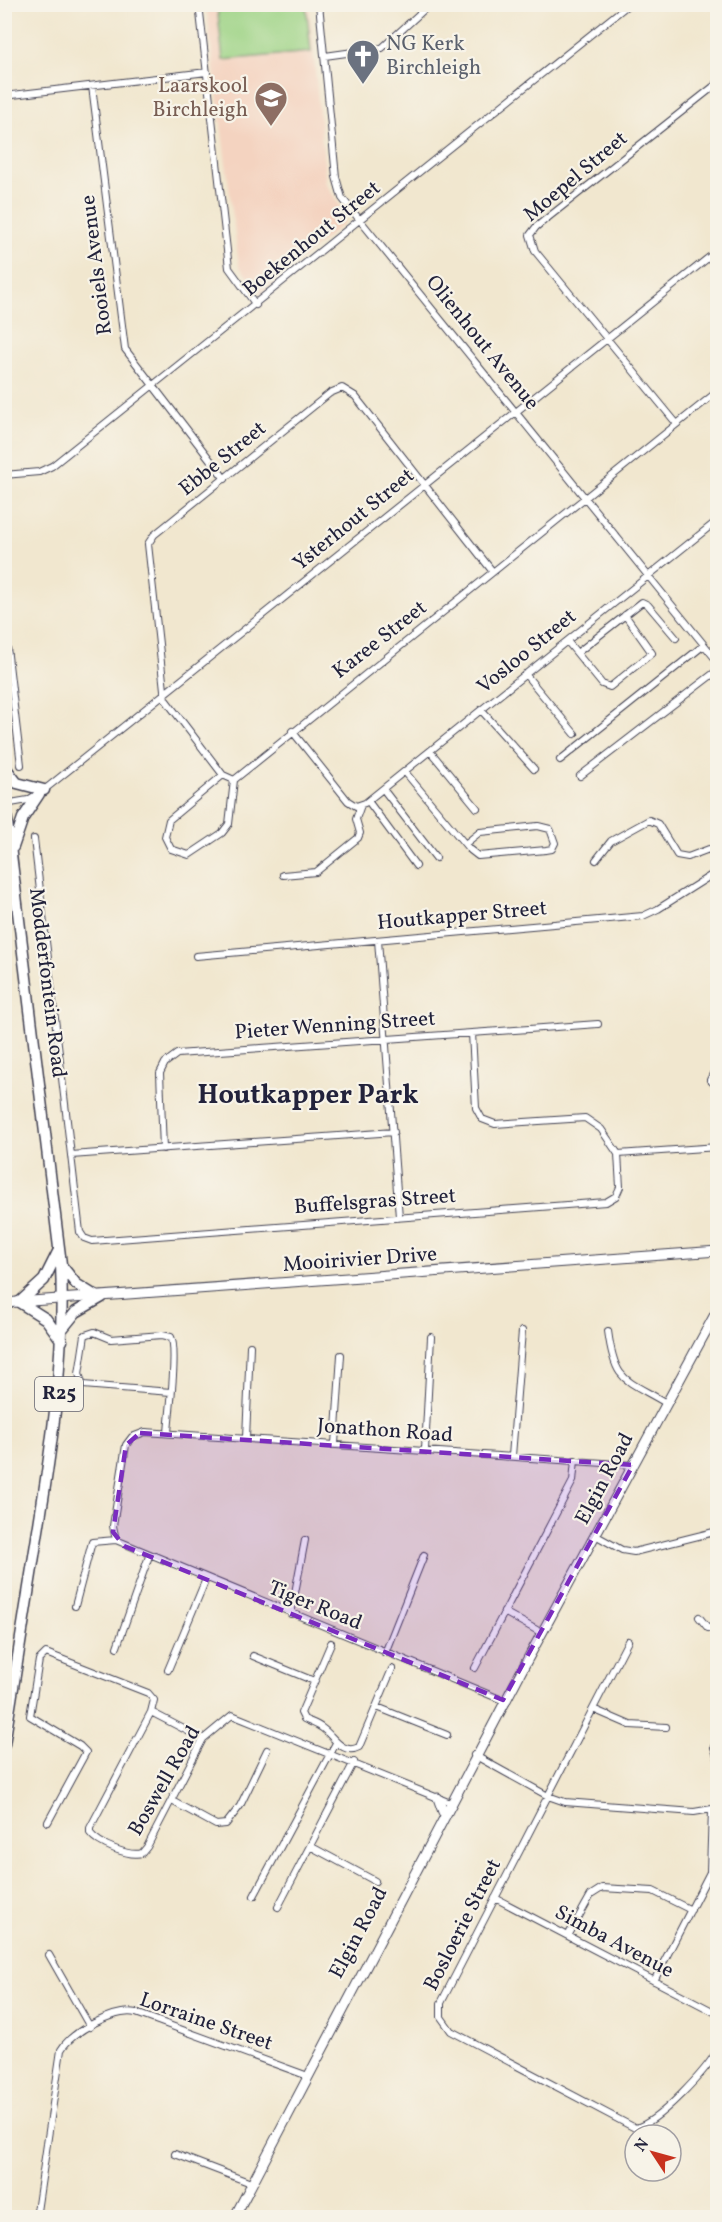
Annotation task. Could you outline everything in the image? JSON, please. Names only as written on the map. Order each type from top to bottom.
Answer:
[{"type":"main road","points":[[4,766],[22,785],[41,792],[20,824],[11,854]]},
{"type":"main road","name":"Modderfontein Road","points":[[4,797],[61,1264],[63,1299],[63,1329],[52,1443],[4,1744]]},
{"type":"main road","points":[[59,1249],[44,1280],[20,1301],[46,1318],[62,1341]]},
{"type":"main road","points":[[61,1264],[76,1284],[99,1297],[76,1312],[63,1329]]},
{"type":"street","points":[[199,4],[229,268],[256,305]]},
{"type":"street","name":"Olienhout Avenue","points":[[318,4],[339,191],[717,662]]},
{"type":"street","points":[[325,56],[382,48],[430,4]]},
{"type":"street","name":"Boekenhout Street","points":[[4,475],[39,472],[52,466],[256,305],[628,4]]},
{"type":"street","points":[[4,96],[207,72]]},
{"type":"street","name":"Moepel Street","points":[[677,424],[535,251],[530,235],[536,227],[717,83]]},
{"type":"street","name":"Rooiels Avenue","points":[[92,86],[123,343],[127,355],[225,479]]},
{"type":"street","name":"Ysterhout Street","points":[[5,804],[21,802],[41,792],[717,249]]},
{"type":"street","name":"Ebbe Street","points":[[234,780],[224,775],[169,706],[164,694],[148,543],[154,535],[330,393],[342,388],[355,396],[493,572]]},
{"type":"street","name":"Karee Street","points":[[234,780],[717,391]]},
{"type":"street","name":"Vosloo Street","points":[[358,805],[368,801],[405,772],[717,520]]},
{"type":"street","points":[[577,653],[640,603],[646,603],[676,639]]},
{"type":"street","points":[[567,641],[607,687],[648,658],[652,652],[651,647],[625,615]]},
{"type":"street","points":[[4,622],[21,765]]},
{"type":"street","points":[[560,760],[704,645]]},
{"type":"street","points":[[580,776],[717,670]]},
{"type":"street","points":[[525,674],[574,734]]},
{"type":"street","points":[[482,710],[534,769]]},
{"type":"street","points":[[283,875],[316,872],[358,838],[360,833],[356,819],[358,805],[348,801],[292,731]]},
{"type":"street","points":[[430,751],[477,808]]},
{"type":"street","points":[[405,772],[465,844],[475,855],[482,857],[550,850],[555,843],[550,829],[538,826],[480,832],[465,844]]},
{"type":"street","points":[[224,775],[169,820],[165,837],[171,849],[183,855],[194,854],[226,828],[233,807],[234,780]]},
{"type":"street","points":[[383,789],[436,858]]},
{"type":"street","points":[[368,801],[416,867]]},
{"type":"street","points":[[596,860],[611,841],[649,820],[658,824],[677,855],[688,856],[709,849],[717,857]]},
{"type":"street","points":[[34,839],[71,1155],[394,1132]]},
{"type":"street","points":[[716,872],[717,903]]},
{"type":"street","name":"Houtkapper Street","points":[[196,956],[643,916],[716,872]]},
{"type":"street","points":[[378,940],[399,1217]]},
{"type":"street","points":[[717,972],[717,983]]},
{"type":"street","name":"Pieter Wenning Street","points":[[163,1149],[160,1079],[165,1063],[172,1056],[598,1024]]},
{"type":"street","points":[[472,1033],[477,1108],[482,1119],[495,1124],[585,1118],[601,1129],[618,1154],[717,1147]]},
{"type":"street","points":[[717,1064],[710,1080],[717,1088]]},
{"type":"street","name":"Buffelsgras Street","points":[[71,1155],[80,1232],[84,1239],[92,1241],[610,1201],[616,1196],[620,1187],[618,1154]]},
{"type":"street","name":"Mooirivier Drive","points":[[4,1303],[717,1251]]},
{"type":"street","name":"Elgin Road","points":[[228,2217],[249,2182],[717,1309]]},
{"type":"street","points":[[512,1456],[522,1331]]},
{"type":"street","points":[[608,1331],[612,1360],[617,1371],[628,1381],[666,1403]]},
{"type":"street","points":[[168,1433],[171,1392],[173,1339],[162,1335],[111,1339],[91,1332],[84,1338],[79,1374],[81,1383],[90,1387],[171,1392]]},
{"type":"street","points":[[425,1450],[431,1337]]},
{"type":"street","points":[[246,1438],[250,1346]]},
{"type":"street","points":[[335,1444],[341,1355]]},
{"type":"street","name":"Jonathon Road","points":[[116,1540],[113,1526],[124,1453],[129,1441],[136,1434],[168,1433],[633,1465]]},
{"type":"street","points":[[475,1668],[573,1481],[575,1460]]},
{"type":"street","points":[[595,1535],[630,1552],[717,1531]]},
{"type":"street","points":[[75,1606],[90,1545],[95,1540],[116,1540]]},
{"type":"street","name":"Tiger Road","points":[[116,1540],[149,1556],[505,1701]]},
{"type":"street","points":[[291,1614],[305,1540]]},
{"type":"street","points":[[385,1653],[424,1555]]},
{"type":"street","points":[[117,1647],[149,1556]]},
{"type":"street","points":[[168,1670],[206,1579]]},
{"type":"street","points":[[504,1612],[543,1633]]},
{"type":"street","points":[[699,1617],[708,1628],[717,1629]]},
{"type":"street","name":"Bosloerie Street","points":[[628,1641],[441,2002],[442,2022],[451,2031],[635,2128],[654,2118],[705,2070],[717,2049]]},
{"type":"street","points":[[330,1643],[302,1716],[323,1728],[336,1743],[357,1749],[392,1668]]},
{"type":"street","points":[[48,1822],[86,1752],[80,1746],[30,1716],[39,1660],[43,1654],[52,1654],[148,1693],[154,1700],[151,1712],[203,1739]]},
{"type":"street","points":[[253,1656],[315,1681]]},
{"type":"street","points":[[377,1707],[447,1735]]},
{"type":"street","points":[[593,1709],[630,1725],[666,1727]]},
{"type":"street","name":"Boswell Road","points":[[151,1712],[93,1820],[90,1833],[97,1840],[139,1855],[147,1847],[203,1739],[227,1717],[235,1715],[451,1803]]},
{"type":"street","points":[[254,1896],[336,1743]]},
{"type":"street","points":[[714,1747],[717,1759]]},
{"type":"street","points":[[172,1801],[216,1825],[226,1824],[235,1815],[267,1750]]},
{"type":"street","points":[[476,1756],[548,1796],[572,1803],[694,1812],[715,1809],[711,1869],[654,1981]]},
{"type":"street","points":[[278,1907],[354,1762]]},
{"type":"street","points":[[438,1798],[443,1812]]},
{"type":"street","name":"Elgin Road","points":[[306,2076],[443,1812],[451,1803]]},
{"type":"street","points":[[310,1846],[375,1881]]},
{"type":"street","points":[[568,1936],[591,1895],[602,1888],[653,1891],[691,1910]]},
{"type":"street","name":"Simba Avenue","points":[[495,1898],[717,2014]]},
{"type":"street","points":[[49,1955],[90,2027]]},
{"type":"street","name":"Lorraine Street","points":[[36,2217],[61,2050],[70,2040],[114,2014],[129,2012],[306,2076]]},
{"type":"street","points":[[175,2154],[249,2182]]},
{"type":"street","name":"Elgin Road","points":[[234,2217],[249,2182]]},
{"type":"highlighted area","points":[[140,1433],[633,1465],[503,1700],[124,1546],[113,1532],[126,1445]]},
{"type":"shaded area","name":"Laarskool Birchleigh","points":[[206,5],[309,5],[326,184],[344,212],[344,223],[261,294],[239,266]]},
{"type":"green space","points":[[217,5],[306,5],[311,52],[223,60]]},
{"type":"place","name":"NG Kerk Birchleigh","points":[[363,85]]},
{"type":"place","name":"Laarskool Birchleigh","points":[[271,127]]},
{"type":"district","name":"Houtkapper Park","points":[[308,1096]]}]
